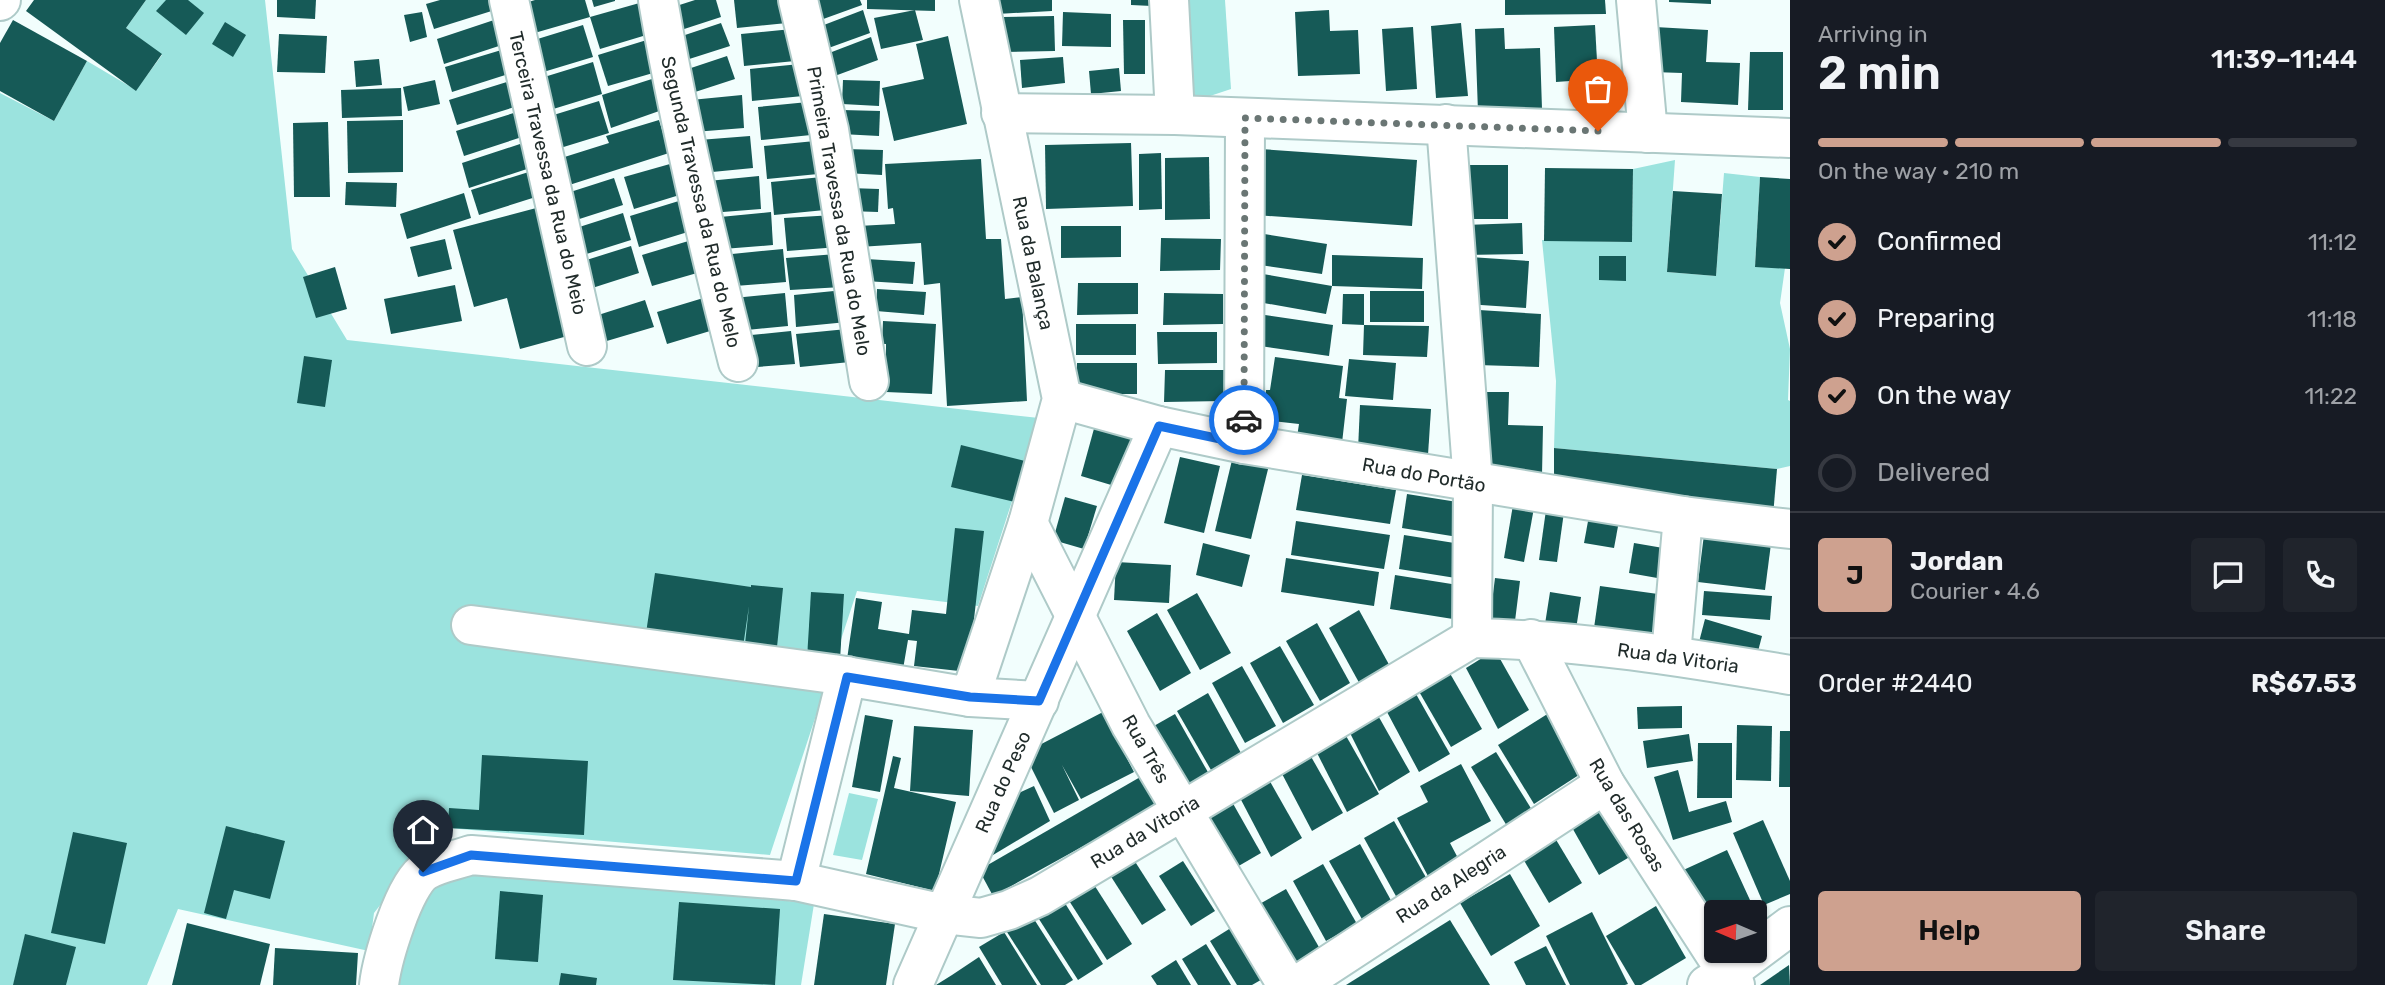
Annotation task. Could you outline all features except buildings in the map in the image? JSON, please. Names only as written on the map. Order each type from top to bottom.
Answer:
[{"type":"street","name":"Terceira Travessa da Rua do Meio","points":[[509,0],[587,346]]},
{"type":"street","name":"Segunda Travessa da Rua do Melo","points":[[658,0],[693,185],[738,362]]},
{"type":"street","name":"Primeira Travessa da Rua do Melo","points":[[798,0],[829,130],[870,381]]},
{"type":"street","name":"Rua da Balança","points":[[970,697],[1028,523],[1062,400],[979,0]]},
{"type":"street","points":[[1169,0],[1175,115]]},
{"type":"street","points":[[1636,0],[1648,133]]},
{"type":"street","points":[[1001,113],[1175,115],[1790,138]]},
{"type":"street","points":[[1244,444],[1245,118]]},
{"type":"street","points":[[1446,124],[1473,483],[1472,638]]},
{"type":"street","name":"Rua do Portão","points":[[1062,400],[1159,426],[1244,444],[1683,516],[1790,529]]},
{"type":"street","name":"Rua do Peso","points":[[913,985],[1159,426]]},
{"type":"street","points":[[1671,655],[1683,516]]},
{"type":"street","points":[[1028,523],[1076,618]]},
{"type":"street","name":"Rua Três","points":[[1076,618],[1131,725],[1287,985]]},
{"type":"street","points":[[471,625],[840,675],[970,697],[1039,701]]},
{"type":"street","name":"Rua da Vitoria","points":[[379,985],[394,924],[409,891],[423,872],[471,855],[796,881],[944,914],[981,918],[1009,910],[1040,896],[1472,638],[1531,639],[1671,655],[1790,675]]},
{"type":"street","name":"Rua das Rosas","points":[[1531,639],[1605,784],[1723,981]]},
{"type":"street","points":[[796,881],[840,675]]},
{"type":"street","name":"Rua da Alegria","points":[[1298,985],[1605,784]]},
{"type":"street","points":[[1723,981],[1790,926]]},
{"type":"shaded area","points":[[146,0],[265,0],[292,249],[347,340],[1039,418],[978,606],[857,591],[770,855],[448,828],[426,846],[374,913],[369,951],[178,909],[147,985],[0,985],[0,93],[54,121],[87,61],[136,90],[162,55],[126,28]]},
{"type":"shaded area","points":[[1184,0],[1225,0],[1231,89],[1195,101]]},
{"type":"shaded area","points":[[1675,160],[1667,272],[1716,276],[1724,173],[1760,177],[1755,266],[1785,268],[1780,303],[1790,349],[1790,466],[1777,469],[1554,448],[1556,381],[1542,240],[1632,242],[1633,169]]},
{"type":"shaded area","points":[[849,793],[878,799],[862,860],[833,855]]},
{"type":"shaded area","points":[[479,865],[814,904],[801,985],[391,985],[391,975],[432,886]]},
{"type":"way so far","points":[[1244,420],[1245,118],[1598,131]]},
{"type":"route","points":[[423,872],[471,855],[796,881],[847,677],[970,697],[1039,701],[1159,426],[1244,444],[1244,420]]}]
